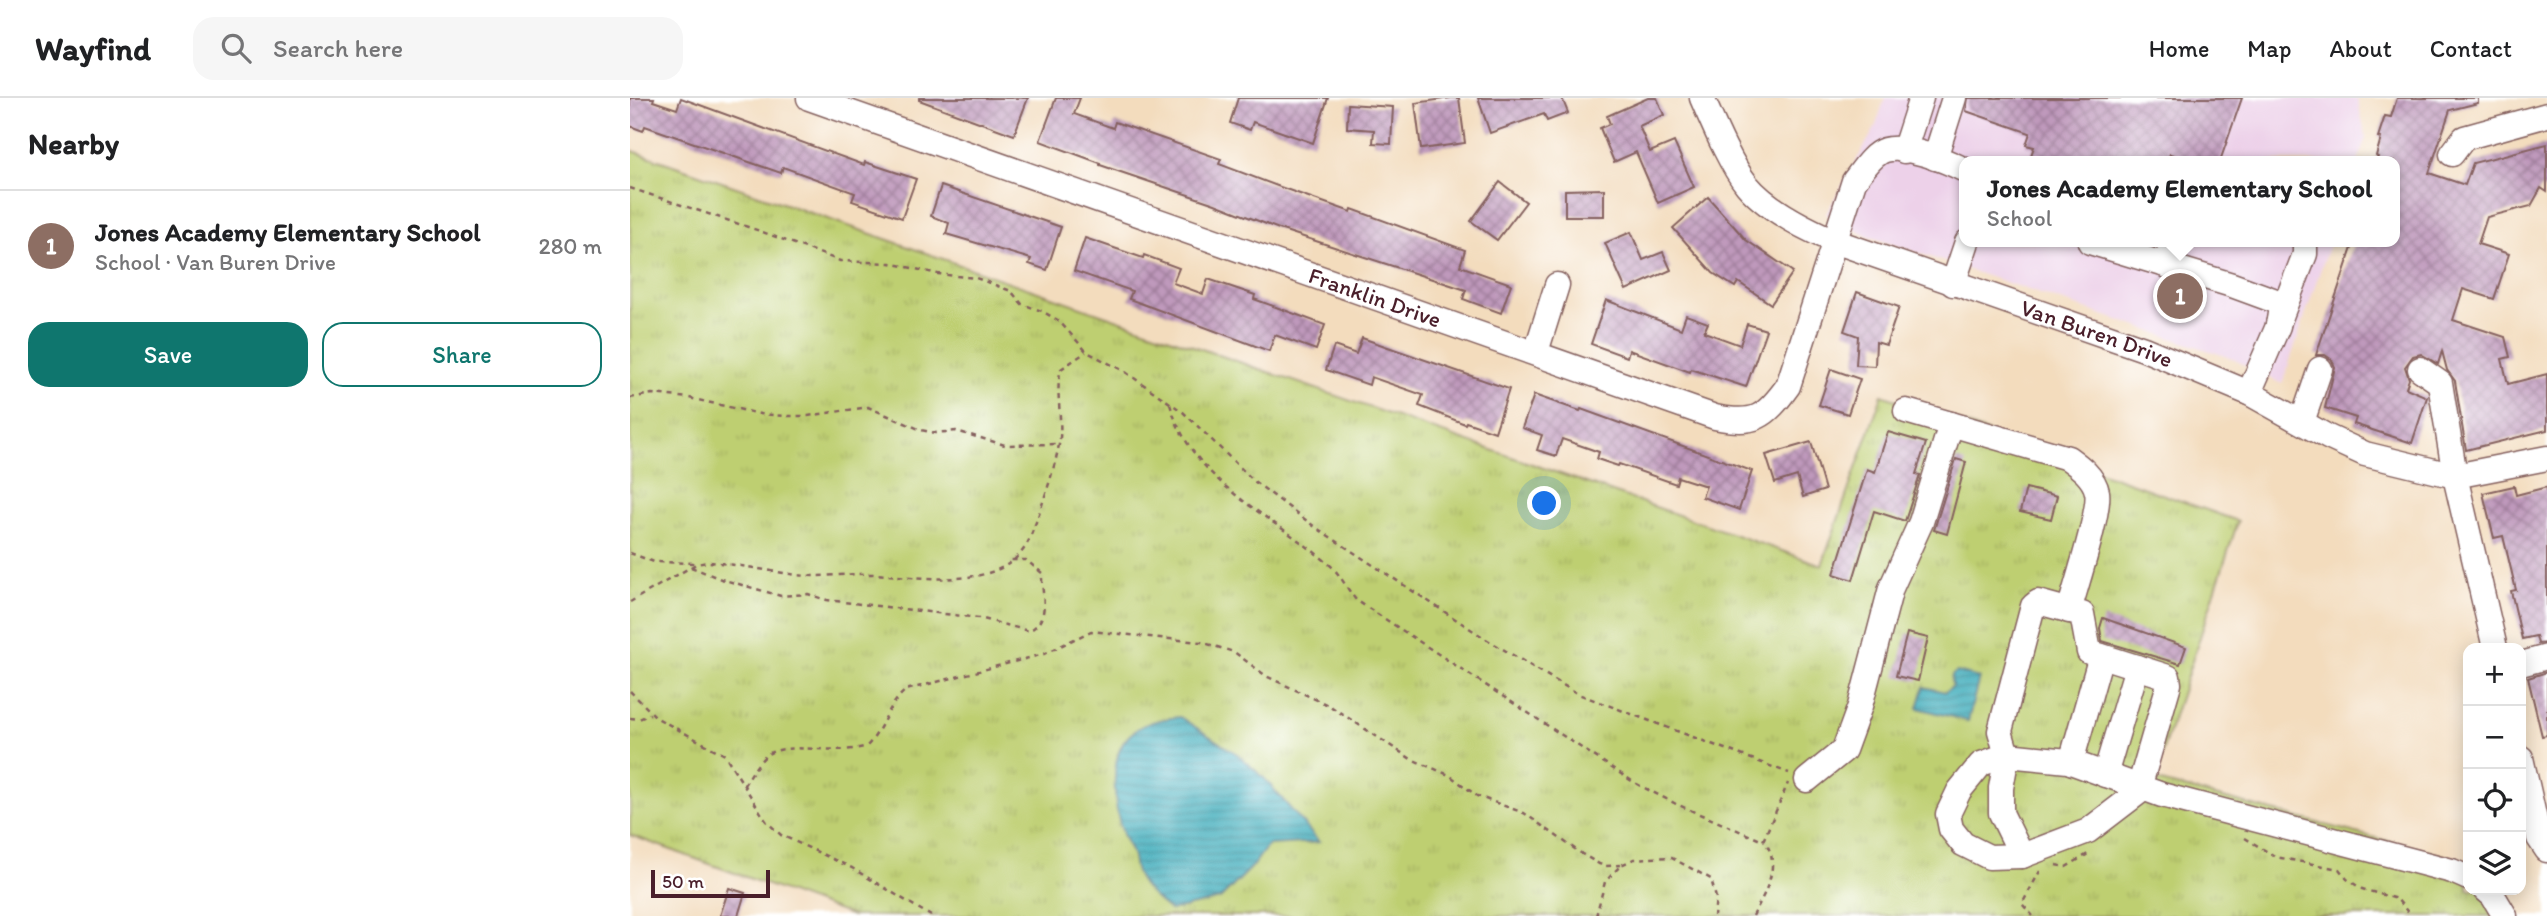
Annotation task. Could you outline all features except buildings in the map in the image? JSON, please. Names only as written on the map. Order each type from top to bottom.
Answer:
[{"type":"street","name":"Franklin Drive","points":[[809,98],[1715,417],[1738,421],[1753,419],[1771,408],[1788,386],[1854,181],[1868,163],[1884,150],[1904,151]]},
{"type":"street","name":"Van Buren Drive","points":[[1702,98],[1716,132],[1747,185],[1796,225],[1833,241],[2144,349],[2249,393],[2365,454],[2455,476],[2547,457]]},
{"type":"street","points":[[1921,98],[1904,151],[1959,168]]},
{"type":"street","points":[[1934,158],[1954,98]]},
{"type":"street","points":[[2452,154],[2464,138],[2547,115]]},
{"type":"street","points":[[1953,284],[1965,247]]},
{"type":"street","points":[[2126,247],[2169,253],[2273,300],[2281,307],[2278,324]]},
{"type":"street","points":[[2249,393],[2305,254],[2305,247]]},
{"type":"street","points":[[1536,352],[1557,285]]},
{"type":"street","points":[[2302,422],[2320,369]]},
{"type":"street","points":[[2420,369],[2441,383],[2455,476],[2494,643]]},
{"type":"street","points":[[1906,411],[2068,458],[2084,470],[2097,492],[2092,527],[2069,611]]},
{"type":"street","points":[[1799,777],[1844,750],[1860,706],[1891,588],[1921,522],[1951,424]]},
{"type":"street","points":[[2022,856],[2001,813],[2001,788],[2007,755],[2000,731],[2033,606],[2038,602],[2082,614],[2095,654],[2071,762]]},
{"type":"street","points":[[2095,654],[2168,677],[2169,684],[2141,788],[2088,831],[2022,856],[1989,857],[1963,844],[1951,829],[1948,814],[1959,791],[1981,764],[2007,755],[2071,762],[2141,788],[2463,876]]},
{"type":"street","points":[[2526,663],[2547,657]]},
{"type":"street","points":[[2105,775],[2137,667]]},
{"type":"street","points":[[2523,769],[2539,838],[2547,850]]},
{"type":"street","points":[[2492,895],[2505,916]]},
{"type":"path","points":[[630,188],[841,261],[890,263],[938,274],[976,278],[1011,291],[1022,303],[1059,321],[1087,352],[1114,365],[1170,403],[1210,436],[1254,481],[1315,527],[1486,639],[1578,694],[1680,730],[1799,777],[1763,841]]},
{"type":"path","points":[[630,553],[654,562],[726,564],[800,575],[871,574],[926,578],[981,576],[998,569],[1027,544],[1037,520],[1058,444],[1058,380],[1061,369],[1087,352]]},
{"type":"path","points":[[630,398],[652,394],[689,398],[760,414],[785,416],[808,416],[868,407],[921,430],[935,433],[956,432],[1005,445],[1058,444]]},
{"type":"path","points":[[1170,403],[1177,427],[1207,468],[1236,498],[1333,568],[1356,600],[1635,783],[1767,844],[1772,867],[1769,884],[1754,916]]},
{"type":"path","points":[[691,567],[721,579],[780,596],[808,594],[827,600],[979,618],[1028,631],[1037,626],[1044,614],[1042,573],[1026,560],[1011,560]]},
{"type":"path","points":[[630,602],[696,564]]},
{"type":"path","points":[[744,785],[761,760],[777,750],[841,751],[867,746],[881,728],[894,700],[906,690],[1044,654],[1091,631],[1201,642],[1234,652],[1266,676],[1330,706],[1411,759],[1449,775],[1477,796],[1524,813],[1590,859],[1606,866],[1621,865],[1634,859],[1670,857],[1690,867],[1711,879],[1716,898],[1714,916]]},
{"type":"path","points":[[630,691],[657,718],[725,755],[766,821],[781,835],[852,869],[931,916]]},
{"type":"path","points":[[630,718],[639,719],[651,713]]},
{"type":"path","points":[[2243,837],[2276,857],[2339,869],[2347,879],[2362,889],[2397,899],[2411,916]]},
{"type":"path","points":[[2056,865],[2066,867],[2095,850]]},
{"type":"path","points":[[2022,856],[2045,862],[2022,904],[2033,916]]},
{"type":"path","points":[[1596,916],[1605,882],[1621,865]]},
{"type":"shaded area","points":[[1885,98],[2357,98],[2366,137],[2360,156],[1959,156],[1959,247],[2328,247],[2282,384],[2231,358],[1865,235],[1826,214],[1875,128]]},
{"type":"green space","points":[[630,150],[1822,565],[1882,395],[2238,521],[2153,780],[2463,861],[2463,895],[2509,895],[2515,916],[853,916],[630,835]]},
{"type":"water","points":[[1957,672],[1979,678],[1968,721],[1918,708],[1924,687],[1945,692],[1953,686],[1952,675]]},
{"type":"water","points":[[1180,717],[1237,754],[1265,779],[1319,842],[1268,845],[1251,868],[1220,899],[1170,911],[1147,890],[1137,875],[1117,812],[1115,772],[1121,748],[1132,733],[1151,722]]},
{"type":"place","name":"Jones Academy Elementary School","points":[[2180,296]]}]
